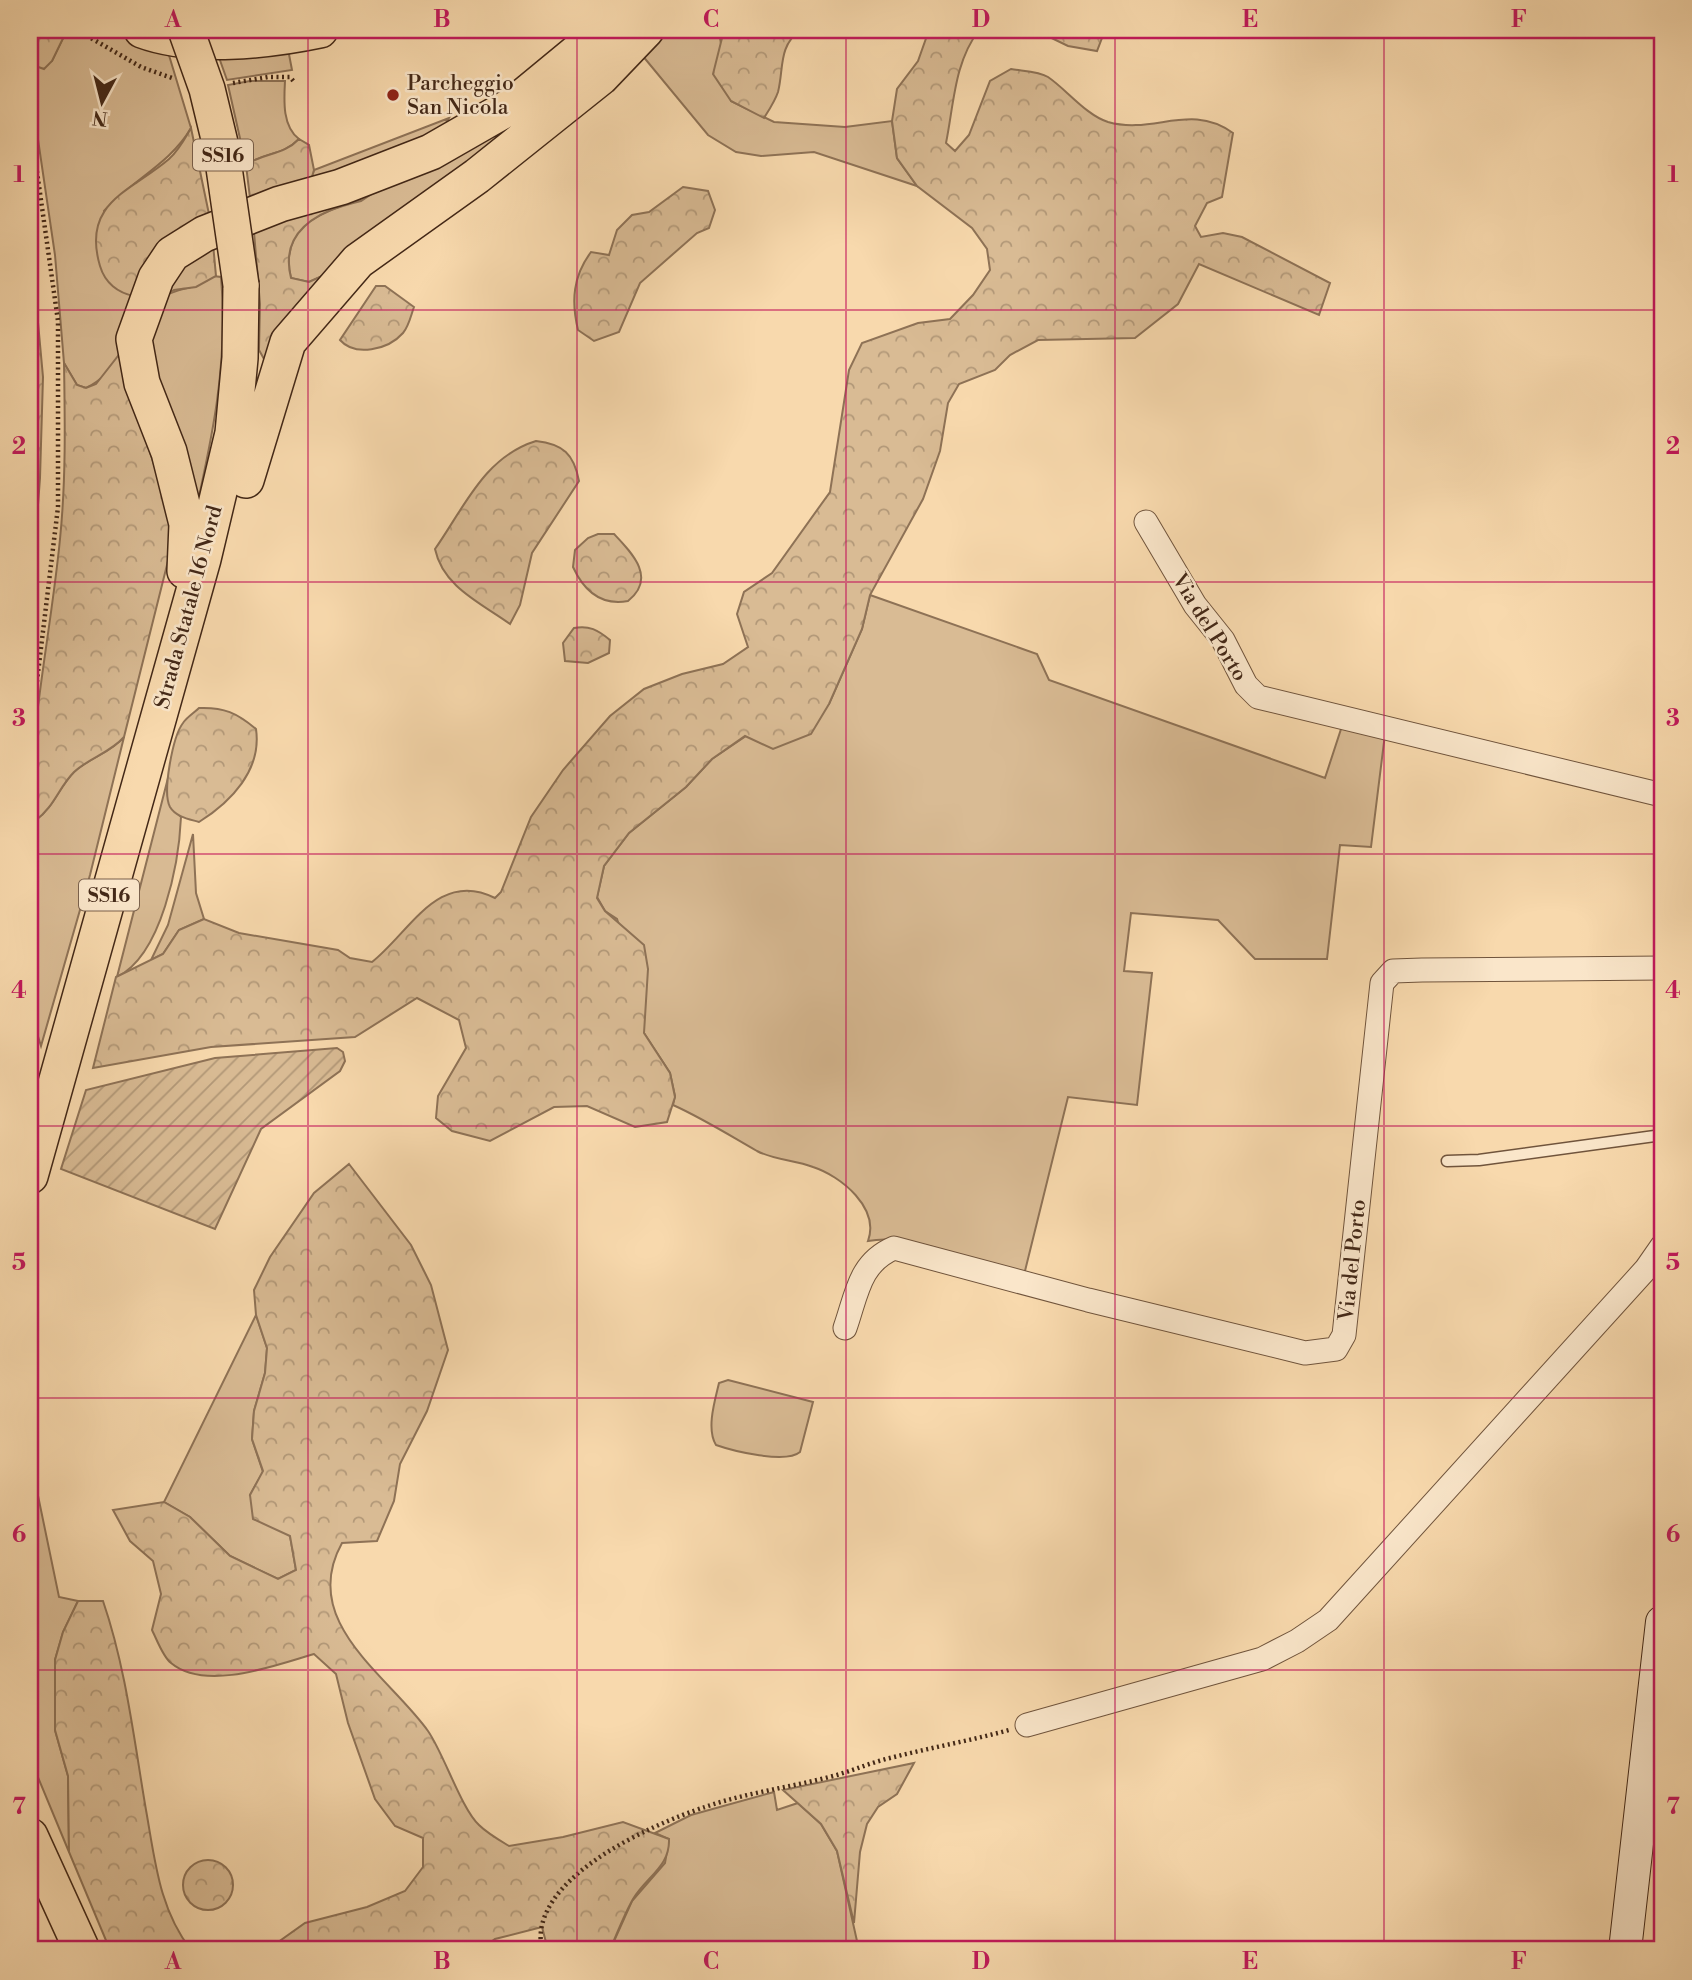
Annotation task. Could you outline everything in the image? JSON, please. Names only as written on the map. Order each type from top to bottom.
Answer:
[{"type":"main road","points":[[142,30],[154,34],[226,41],[320,30]]},
{"type":"main road","name":"Strada Statale 16 Nord","points":[[30,1175],[182,635],[233,433],[240,358],[241,285],[221,147],[207,89],[186,30]]},
{"type":"main road","points":[[182,635],[187,524],[170,452],[142,383],[134,339],[156,278],[172,254],[204,234],[279,204],[341,187],[431,152],[513,105],[604,30]]},
{"type":"main road","points":[[156,726],[227,555],[254,445],[288,342],[358,261],[498,160],[601,77],[646,30]]},
{"type":"main road","points":[[30,1836],[82,1950]]},
{"type":"street","name":"Via del Porto","points":[[1146,522],[1195,605],[1223,640],[1246,685],[1258,697],[1662,795]]},
{"type":"street","name":"Via del Porto","points":[[845,1328],[864,1271],[875,1256],[894,1248],[1074,1297],[1305,1353],[1336,1349],[1344,1335],[1382,982],[1393,971],[1662,968]]},
{"type":"street","points":[[1027,1725],[1262,1659],[1297,1642],[1328,1620],[1646,1269],[1662,1246]]},
{"type":"street","points":[[1625,1950],[1662,1622]]},
{"type":"lane","points":[[1447,1161],[1479,1160],[1662,1135]]},
{"type":"path","points":[[30,122],[58,321],[58,507],[30,738]]},
{"type":"path","points":[[542,1950],[539,1935],[548,1905],[572,1876],[620,1846],[674,1819],[757,1791],[829,1777],[891,1758],[926,1752],[1027,1725]]},
{"type":"green space","points":[[30,30],[67,30],[52,61],[44,69],[30,64]]},
{"type":"green space","points":[[67,30],[125,30],[165,42],[191,128],[162,162],[104,211],[130,279],[134,310],[128,337],[116,362],[86,388],[77,385],[64,363],[55,255],[30,85],[30,64],[34,68],[52,61]]},
{"type":"green space","points":[[615,30],[632,30],[329,273],[309,282],[291,278],[291,246],[306,224],[331,210],[361,201]]},
{"type":"green space","points":[[656,30],[724,30],[720,38],[731,101],[774,122],[845,127],[892,121],[897,158],[917,186],[814,152],[761,156],[736,152],[708,135],[637,49]]},
{"type":"green space","points":[[724,30],[800,30],[788,43],[778,92],[764,118],[731,101],[713,74]]},
{"type":"green space","points":[[929,30],[979,30],[964,56],[956,84],[946,143],[955,151],[969,135],[990,81],[1011,69],[1035,72],[1048,77],[1084,108],[1108,122],[1141,125],[1187,119],[1202,120],[1217,124],[1233,133],[1222,197],[1207,203],[1195,226],[1201,237],[1223,233],[1242,237],[1330,283],[1319,315],[1199,264],[1178,304],[1135,338],[1038,340],[1010,355],[995,370],[959,384],[948,403],[940,451],[923,499],[870,595],[862,629],[829,704],[811,734],[773,749],[745,736],[712,759],[686,787],[629,833],[604,866],[597,898],[605,911],[644,945],[648,969],[644,1033],[670,1073],[675,1097],[667,1122],[635,1127],[587,1106],[554,1107],[490,1141],[452,1131],[436,1118],[438,1096],[466,1048],[459,1020],[417,998],[355,1037],[211,1047],[93,1068],[116,977],[163,954],[179,930],[204,919],[239,933],[338,950],[350,958],[372,962],[426,908],[441,898],[457,892],[475,891],[495,898],[501,892],[531,817],[563,770],[610,716],[644,689],[682,674],[723,664],[748,647],[737,614],[744,592],[772,573],[830,492],[849,370],[862,343],[918,323],[950,319],[973,295],[990,270],[987,249],[972,228],[917,186],[897,158],[892,121],[897,89],[918,61]]},
{"type":"green space","points":[[1035,30],[1105,30],[1097,51],[1068,46]]},
{"type":"green space","points":[[216,49],[288,49],[292,70],[227,80]]},
{"type":"green space","points":[[250,81],[285,81],[287,120],[293,134],[299,139],[287,148],[246,165],[228,85]]},
{"type":"green space","points":[[449,118],[443,128],[430,137],[311,180],[314,170]]},
{"type":"green space","points":[[191,128],[210,219],[134,296],[123,292],[109,282],[100,266],[96,244],[98,227],[104,212],[126,190],[169,159]]},
{"type":"green space","points":[[299,139],[309,145],[314,170],[311,180],[250,198],[246,165],[280,151]]},
{"type":"green space","points":[[683,187],[708,191],[715,210],[709,228],[697,233],[640,283],[619,332],[594,341],[578,330],[575,309],[575,289],[585,261],[591,252],[609,255],[617,230],[632,215],[649,212]]},
{"type":"green space","points":[[365,195],[357,201],[317,217],[299,232],[293,241],[289,264],[291,278],[309,282],[329,273],[271,354],[264,359],[259,350],[260,304],[254,232],[297,205]]},
{"type":"green space","points":[[212,233],[216,276],[196,287],[174,290],[164,296],[156,288]]},
{"type":"green space","points":[[30,235],[43,377],[40,478],[30,612]]},
{"type":"green space","points":[[213,276],[221,277],[223,341],[212,435],[192,528],[144,360],[164,296]]},
{"type":"green space","points":[[376,286],[385,286],[414,307],[407,327],[397,339],[380,347],[363,350],[346,345],[340,340]]},
{"type":"green space","points":[[125,347],[147,443],[167,505],[172,545],[124,737],[74,772],[42,815],[36,820],[30,819],[33,749],[62,517],[65,451],[64,363],[77,385],[86,388],[96,384]]},
{"type":"green space","points":[[536,441],[566,452],[574,464],[579,481],[532,553],[520,605],[510,624],[455,584],[439,562],[435,549],[489,471],[502,459]]},
{"type":"green space","points":[[598,534],[614,534],[639,566],[641,584],[628,601],[610,601],[594,595],[582,583],[573,567],[575,550],[588,538]]},
{"type":"green space","points":[[870,595],[1037,654],[1049,680],[1325,778],[1343,723],[1385,734],[1371,847],[1340,845],[1327,959],[1255,959],[1218,920],[1131,913],[1124,971],[1152,973],[1137,1105],[1068,1097],[1023,1279],[925,1245],[886,1239],[868,1241],[870,1229],[863,1205],[856,1195],[835,1178],[824,1171],[757,1151],[673,1105],[675,1096],[670,1073],[644,1033],[644,1006],[617,919],[605,911],[597,897],[604,866],[629,833],[686,787],[712,759],[746,736],[829,704],[862,629]]},
{"type":"green space","points":[[574,628],[589,628],[601,633],[610,640],[609,653],[588,663],[565,661],[563,643]]},
{"type":"green space","points":[[199,708],[223,710],[243,719],[256,729],[257,744],[249,771],[242,783],[222,805],[199,822],[183,817],[170,807],[167,789],[179,730]]},
{"type":"green space","points":[[124,737],[90,875],[41,1046],[36,1030],[30,1026],[30,819],[36,820],[42,815],[74,772]]},
{"type":"green space","points":[[168,778],[168,799],[181,817],[172,882],[165,906],[146,949],[133,966],[117,977]]},
{"type":"green space","points":[[193,834],[196,893],[204,919],[179,930],[163,954],[151,960],[168,925]]},
{"type":"green space","points":[[337,1048],[343,1052],[345,1061],[340,1071],[261,1129],[215,1229],[61,1169],[86,1090],[215,1058]]},
{"type":"green space","points":[[349,1164],[411,1245],[431,1285],[448,1350],[427,1411],[400,1464],[394,1501],[377,1541],[342,1543],[331,1572],[331,1598],[340,1623],[354,1646],[428,1731],[472,1817],[493,1836],[509,1846],[563,1837],[623,1822],[669,1839],[666,1857],[633,1899],[610,1950],[548,1950],[542,1927],[495,1939],[480,1950],[267,1950],[305,1923],[367,1907],[405,1891],[423,1867],[423,1838],[395,1826],[375,1799],[348,1723],[336,1674],[314,1654],[241,1674],[203,1675],[186,1671],[171,1663],[152,1630],[161,1594],[153,1561],[130,1541],[113,1510],[164,1502],[190,1517],[230,1556],[278,1579],[296,1570],[290,1536],[253,1519],[250,1495],[263,1471],[252,1439],[254,1411],[265,1373],[267,1348],[256,1315],[254,1290],[270,1257],[314,1193]]},
{"type":"green space","points":[[256,1315],[267,1348],[265,1373],[254,1411],[252,1439],[263,1472],[250,1495],[290,1536],[296,1570],[278,1579],[230,1556],[190,1517],[164,1502]]},
{"type":"green space","points":[[30,1317],[33,1319],[36,1486],[59,1597],[78,1601],[63,1632],[55,1660],[55,1730],[68,1776],[69,1852],[30,1758]]},
{"type":"green space","points":[[728,1380],[813,1402],[800,1452],[772,1457],[716,1445],[712,1431],[714,1406],[719,1383]]},
{"type":"green space","points":[[78,1601],[103,1601],[124,1678],[160,1883],[172,1918],[191,1950],[110,1950],[69,1852],[68,1776],[55,1730],[55,1660],[63,1632]]},
{"type":"green space","points":[[914,1763],[897,1794],[878,1807],[867,1824],[860,1852],[854,1923],[837,1851],[821,1824],[783,1790]]},
{"type":"green space","points":[[774,1792],[777,1810],[798,1803],[821,1824],[837,1851],[859,1950],[610,1950],[632,1901],[665,1863],[669,1839],[655,1833],[691,1815]]},
{"type":"green space","points":[[198,1861],[218,1861],[232,1875],[232,1895],[218,1909],[198,1909],[184,1895],[184,1875]]},
{"type":"place","name":"Parcheggio San Nicola","points":[[393,95]]}]
